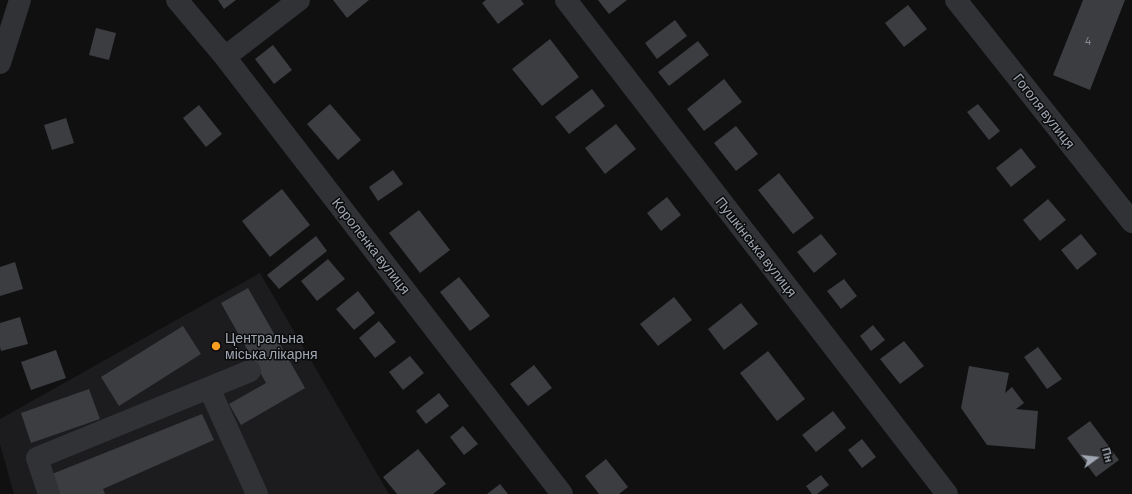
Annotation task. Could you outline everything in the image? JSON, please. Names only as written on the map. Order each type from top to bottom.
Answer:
[{"type":"street","points":[[0,63],[20,0]]},
{"type":"street","name":"Короленка вулиця","points":[[177,0],[225,57],[562,494]]},
{"type":"street","points":[[225,57],[299,0]]},
{"type":"street","name":"Пушкінська вулиця","points":[[566,0],[947,494]]},
{"type":"street","name":"Гоголя вулиця","points":[[956,0],[1132,222]]},
{"type":"street","points":[[49,494],[37,458],[250,372]]},
{"type":"street","points":[[209,388],[257,494]]},
{"type":"shaded area","name":"Центральна міська лікарня","points":[[260,273],[389,494],[14,494],[0,444],[0,419]]},
{"type":"building","points":[[218,0],[236,0],[224,9]]},
{"type":"building","points":[[333,0],[369,0],[347,18]]},
{"type":"building","points":[[486,0],[521,0],[524,4],[498,24],[482,3]]},
{"type":"building","points":[[598,0],[627,0],[609,14]]},
{"type":"building","points":[[1083,0],[1125,0],[1090,90],[1053,75]]},
{"type":"building","points":[[908,5],[927,29],[904,47],[885,23]]},
{"type":"building","points":[[675,20],[687,36],[657,59],[645,43]]},
{"type":"building","points":[[96,28],[116,33],[109,60],[89,55]]},
{"type":"building","points":[[550,39],[579,77],[542,106],[512,69]]},
{"type":"building","points":[[698,41],[709,55],[669,86],[658,72]]},
{"type":"building","points":[[273,45],[292,70],[274,84],[255,59]]},
{"type":"building","points":[[724,79],[742,102],[704,131],[687,109]]},
{"type":"building","points":[[592,89],[605,106],[569,134],[555,117]]},
{"type":"building","points":[[330,104],[361,140],[338,160],[307,124]]},
{"type":"building","points":[[978,104],[1000,131],[989,140],[967,112]]},
{"type":"building","points":[[199,105],[222,134],[206,147],[183,118]]},
{"type":"building","points":[[66,118],[74,143],[52,150],[44,125]]},
{"type":"building","points":[[616,124],[636,149],[605,174],[585,148]]},
{"type":"building","points":[[736,126],[758,154],[736,171],[714,143]]},
{"type":"building","points":[[1021,148],[1036,167],[1011,187],[996,168]]},
{"type":"building","points":[[393,170],[403,184],[378,201],[369,187]]},
{"type":"building","points":[[779,173],[814,218],[793,234],[758,190]]},
{"type":"building","points":[[282,189],[310,225],[270,257],[242,221]]},
{"type":"building","points":[[667,197],[681,215],[661,231],[647,213]]},
{"type":"building","points":[[1048,199],[1066,220],[1040,241],[1023,220]]},
{"type":"building","points":[[419,210],[450,250],[420,273],[389,233]]},
{"type":"building","points":[[821,234],[837,254],[814,273],[797,252]]},
{"type":"building","points":[[1081,234],[1097,254],[1077,270],[1061,250]]},
{"type":"building","points":[[316,236],[327,251],[279,289],[267,275]]},
{"type":"building","points":[[328,259],[345,279],[317,301],[301,281]]},
{"type":"building","points":[[15,262],[23,289],[0,296],[0,267]]},
{"type":"building","points":[[459,277],[490,316],[470,331],[440,292]]},
{"type":"building","points":[[844,279],[857,296],[841,309],[827,291]]},
{"type":"building","points":[[248,288],[305,388],[241,425],[229,404],[266,383],[221,303]]},
{"type":"building","points":[[358,291],[375,313],[354,330],[336,309]]},
{"type":"building","points":[[674,297],[692,320],[658,346],[640,324]]},
{"type":"building","points":[[741,303],[758,324],[724,350],[708,329]]},
{"type":"building","points":[[20,317],[28,344],[1,351],[0,323]]},
{"type":"building","points":[[379,321],[396,342],[375,358],[359,338]]},
{"type":"building","points":[[873,325],[885,340],[871,351],[860,336]]},
{"type":"building","points":[[183,326],[201,354],[119,406],[101,377]]},
{"type":"building","points":[[904,341],[924,366],[900,384],[880,359]]},
{"type":"building","points":[[1038,347],[1062,379],[1047,389],[1024,357]]},
{"type":"building","points":[[56,350],[66,378],[31,390],[21,362]]},
{"type":"building","points":[[768,351],[805,399],[777,421],[740,373]]},
{"type":"building","points":[[410,356],[424,373],[403,390],[389,372]]},
{"type":"building","points":[[534,365],[552,388],[528,406],[510,384]]},
{"type":"building","points":[[969,366],[1009,373],[1005,393],[1012,387],[1024,403],[1016,409],[1038,411],[1035,449],[987,445],[961,408]]},
{"type":"building","points":[[89,389],[100,419],[31,443],[21,413]]},
{"type":"building","points":[[439,393],[449,406],[426,424],[416,411]]},
{"type":"building","points":[[833,411],[846,428],[816,452],[802,435]]},
{"type":"building","points":[[202,414],[214,440],[103,489],[105,494],[60,494],[52,474]]},
{"type":"building","points":[[1090,421],[1119,460],[1096,477],[1067,438]]},
{"type":"building","points":[[463,426],[478,444],[464,455],[450,437]]},
{"type":"building","points":[[862,439],[876,457],[862,468],[848,450]]},
{"type":"building","points":[[418,449],[446,484],[433,494],[397,494],[383,477]]},
{"type":"building","points":[[606,459],[628,487],[619,494],[599,494],[585,476]]},
{"type":"building","points":[[821,475],[829,485],[817,494],[812,494],[806,486]]},
{"type":"building","points":[[500,484],[508,494],[487,494]]},
{"type":"place","name":"Центральна міська лікарня","points":[[216,346]]}]
